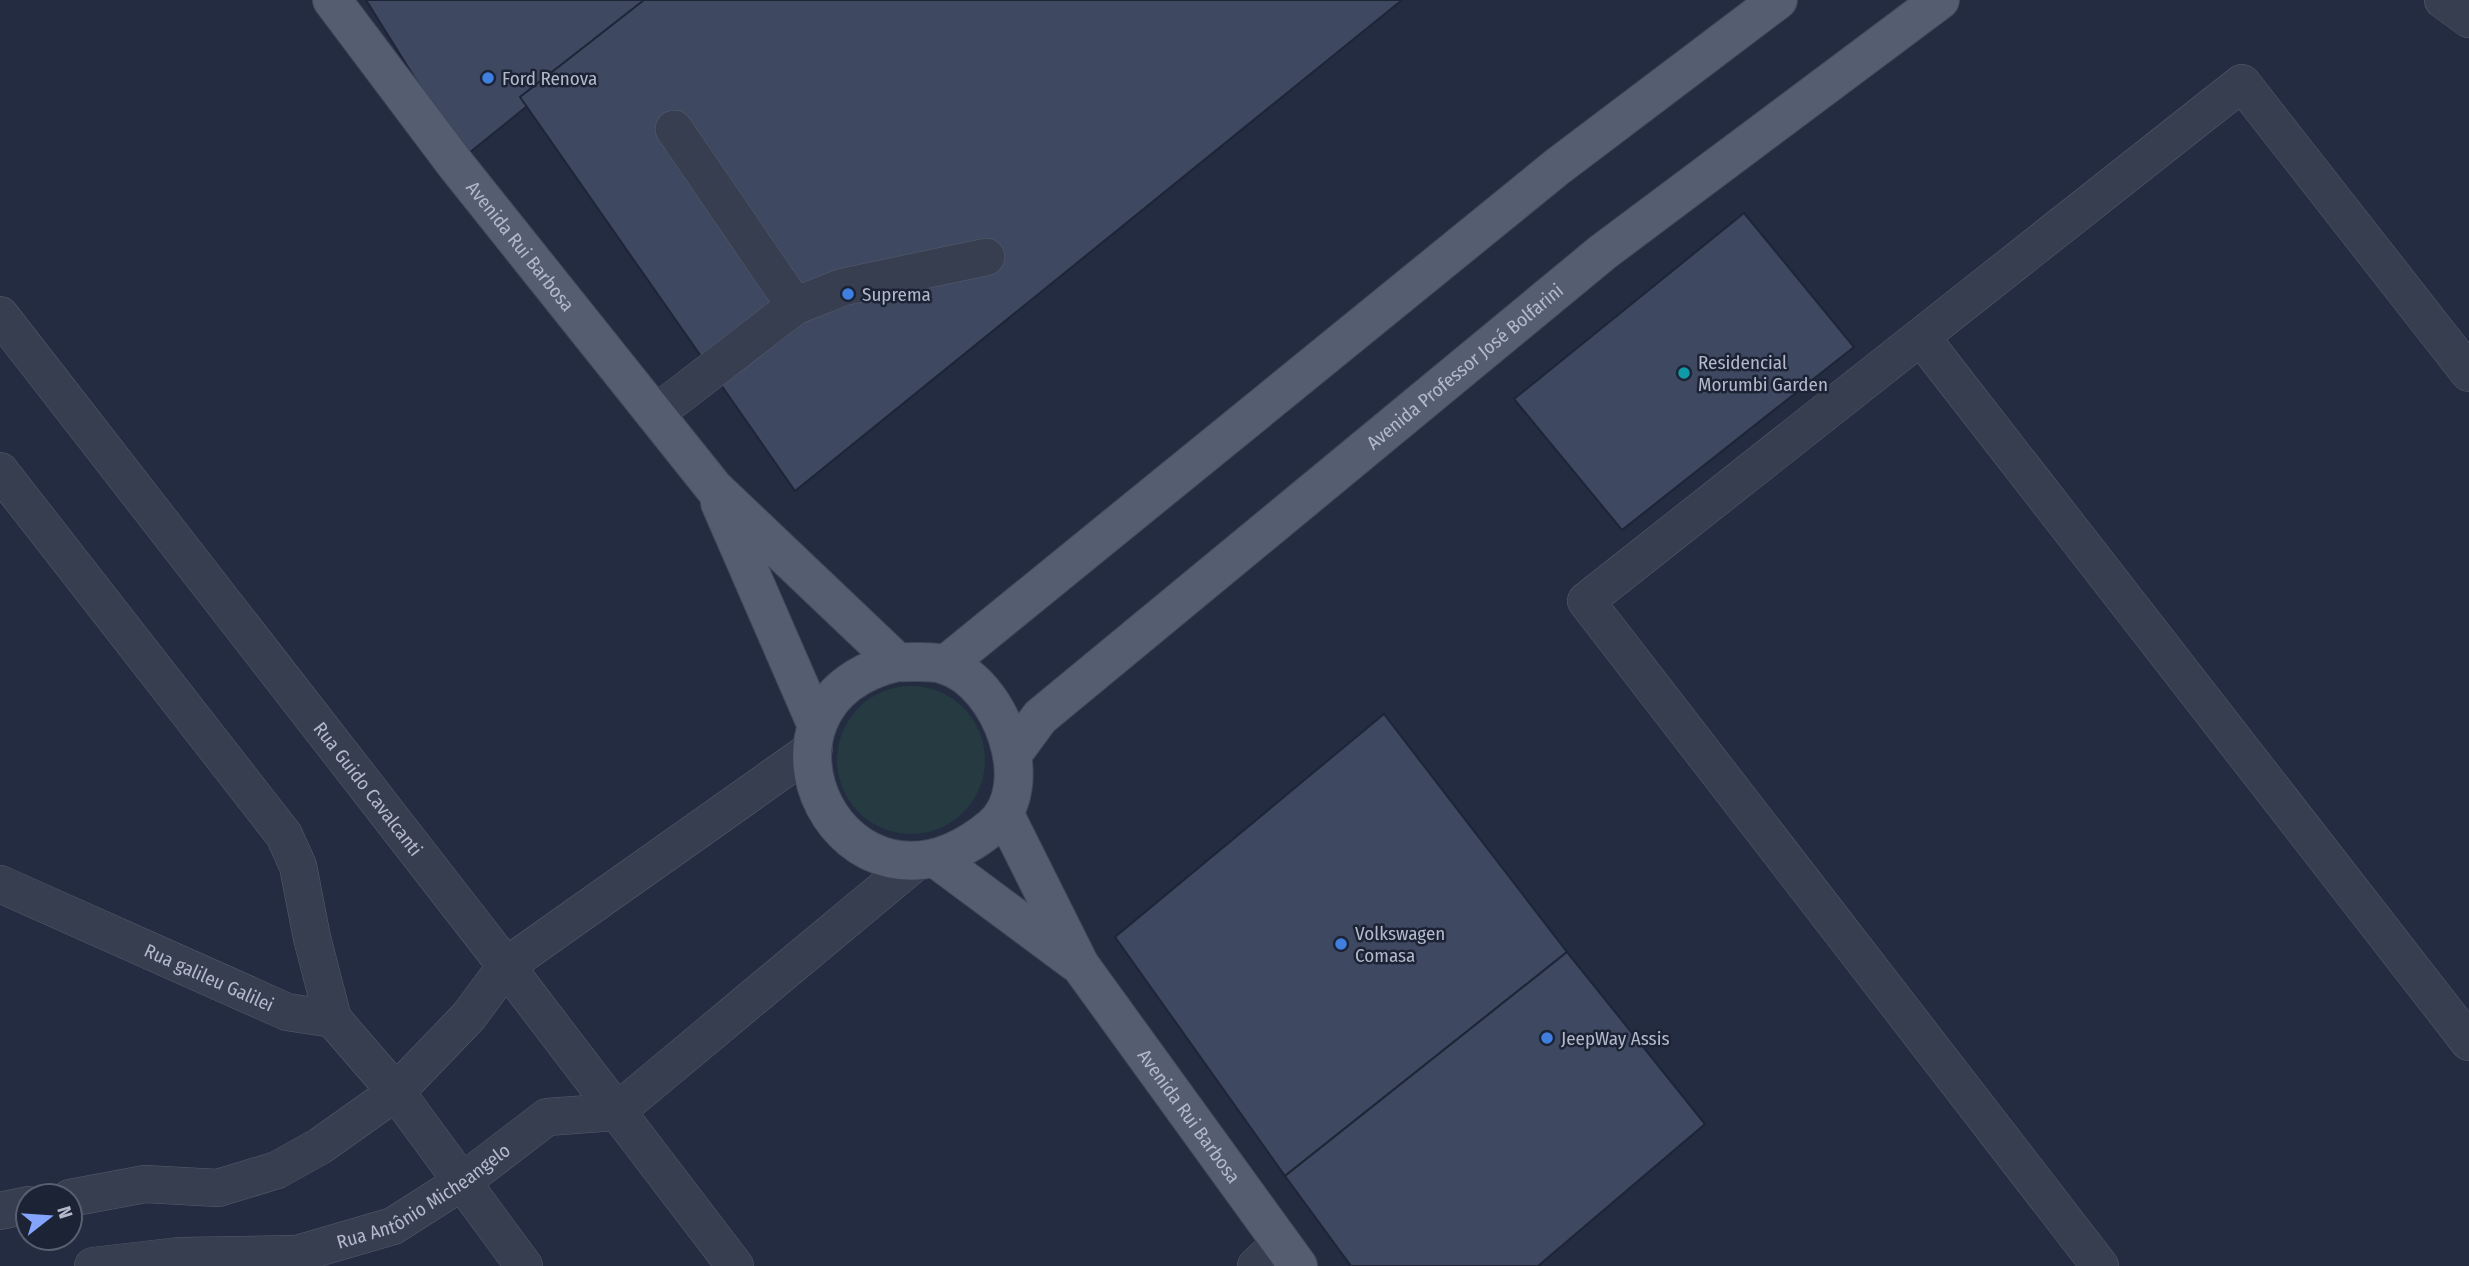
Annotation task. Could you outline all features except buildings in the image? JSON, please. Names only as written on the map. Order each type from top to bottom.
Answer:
[{"type":"main road","name":"Avenida Rui Barbosa","points":[[332,0],[456,165],[714,488],[897,662]]},
{"type":"main road","points":[[945,665],[1557,167],[1778,0]]},
{"type":"main road","name":"Avenida Professor José Bolfarini","points":[[1012,755],[1040,717],[1603,252],[1940,0]]},
{"type":"main road","name":"Avenida Rui Barbosa","points":[[714,488],[815,737],[811,765],[821,803],[844,835],[878,856],[926,859],[1080,965]]},
{"type":"main road","points":[[815,737],[837,692],[868,669],[897,662],[945,665],[979,685],[1002,717],[1012,755],[1011,794],[1005,815],[975,841],[926,859]]},
{"type":"main road","name":"Avenida Rui Barbosa","points":[[1005,815],[1080,965],[1278,1259]]},
{"type":"street","points":[[2443,0],[2469,19]]},
{"type":"street","points":[[2100,1266],[1586,601],[2242,83],[2469,373]]},
{"type":"street","points":[[674,129],[795,306]]},
{"type":"street","points":[[655,414],[795,306],[843,287],[986,257]]},
{"type":"street","name":"Rua Guido Cavalcanti","points":[[0,315],[506,965],[735,1266]]},
{"type":"street","points":[[1921,337],[2469,1042]]},
{"type":"street","points":[[0,471],[284,835],[298,866],[312,938],[333,1018],[396,1093],[524,1266]]},
{"type":"street","points":[[84,1195],[145,1184],[218,1188],[277,1170],[320,1146],[396,1093],[469,1016],[506,965],[815,737]]},
{"type":"street","points":[[616,1112],[926,859]]},
{"type":"street","name":"Rua galileu Galilei","points":[[0,884],[287,1012],[333,1018]]},
{"type":"street","name":"Rua Antônio Micheangelo","points":[[93,1266],[179,1256],[297,1254],[393,1226],[462,1182],[547,1117],[616,1112]]},
{"type":"green space","points":[[911,686],[939,692],[952,698],[963,708],[973,719],[979,732],[985,760],[979,788],[973,801],[963,812],[952,822],[939,828],[911,834],[883,828],[870,822],[859,812],[849,801],[843,788],[837,760],[843,732],[849,719],[859,708],[870,698],[883,692]]},
{"type":"place","name":"Ford Renova","points":[[488,78]]},
{"type":"place","name":"Suprema","points":[[848,294]]},
{"type":"place","name":"Residencial Morumbi Garden","points":[[1684,373]]},
{"type":"place","name":"Volkswagen Comasa","points":[[1341,944]]},
{"type":"place","name":"JeepWay Assis","points":[[1547,1038]]}]
